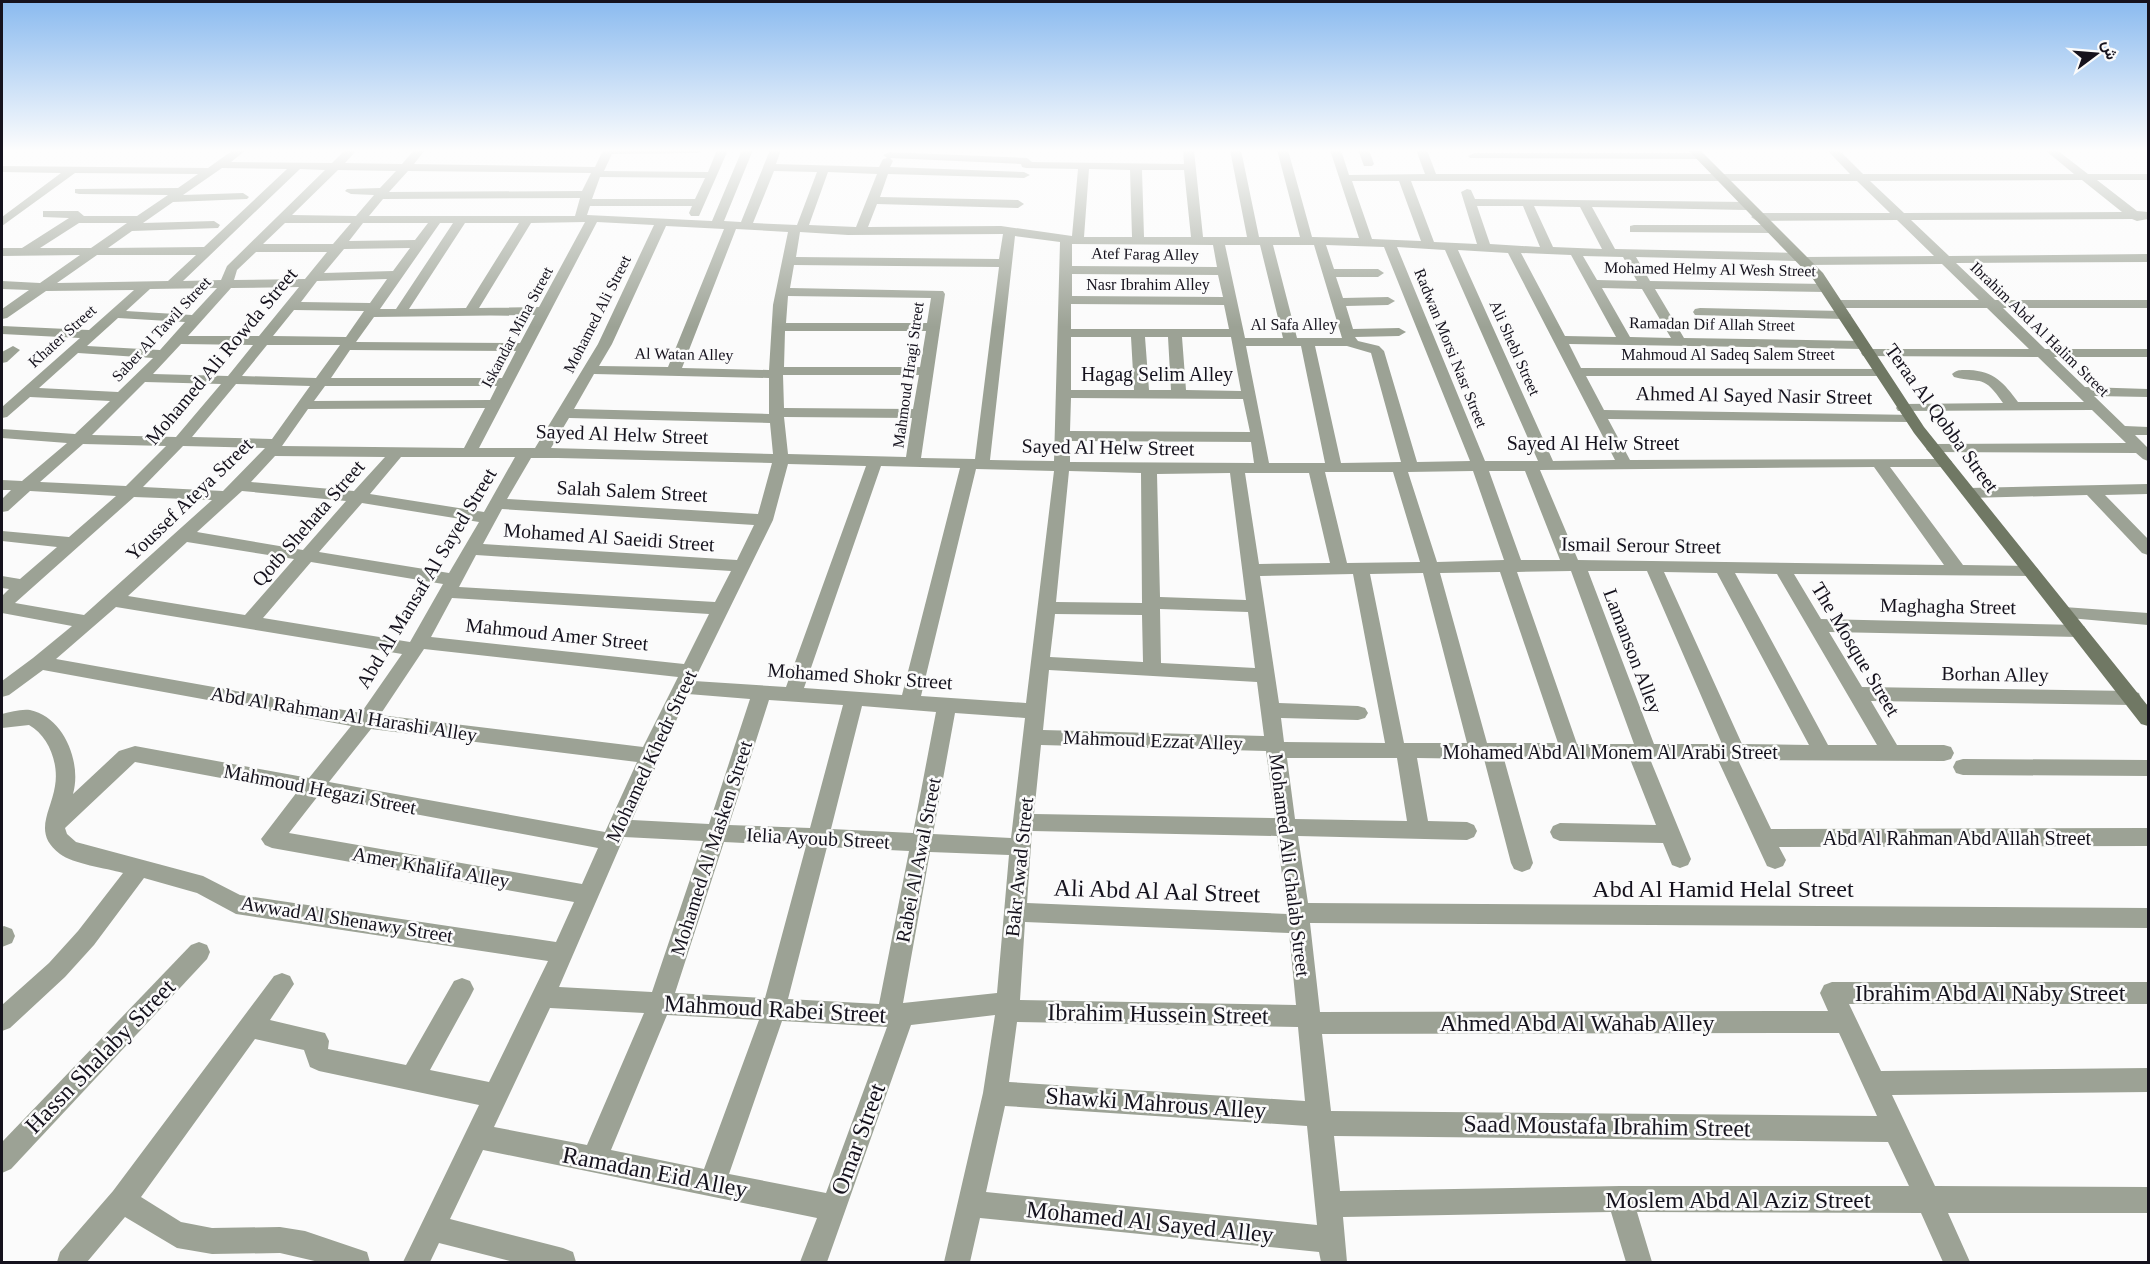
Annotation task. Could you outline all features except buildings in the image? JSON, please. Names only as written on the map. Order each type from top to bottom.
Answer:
[{"type":"street","points":[[2,222],[20,209]]},
{"type":"street","points":[[2,315],[156,209]]},
{"type":"street","points":[[171,285],[252,209]]},
{"type":"street","name":"Saber Al Tawil Street","points":[[2,507],[80,439],[142,378],[226,284],[227,275],[231,269],[293,209]]},
{"type":"street","name":"Mohamed Ali Rowda Street","points":[[2,606],[130,492],[180,442],[369,209]]},
{"type":"street","name":"Iskandar Mina Street","points":[[470,451],[544,311],[585,219],[585,209]]},
{"type":"street","points":[[690,222],[696,209]]},
{"type":"street","points":[[717,224],[723,209]]},
{"type":"street","points":[[674,371],[747,209]]},
{"type":"street","name":"Mohamed Khedr Street","points":[[416,1263],[543,997],[649,756],[765,520],[781,460],[777,416],[777,373],[782,292],[788,261],[807,209]]},
{"type":"street","points":[[861,231],[870,209]]},
{"type":"street","points":[[989,209],[1015,211],[1072,240],[1367,242],[1513,250],[1800,259],[2148,258]]},
{"type":"street","name":"Bakr Awad Street","points":[[957,1263],[995,1093],[1007,1007],[1020,848],[1062,468],[1066,270],[1077,209]]},
{"type":"street","points":[[1137,209],[1138,241]]},
{"type":"street","points":[[1194,209],[1197,241]]},
{"type":"street","points":[[1251,209],[1291,342]]},
{"type":"street","points":[[1302,209],[1313,241],[1329,273],[1353,346],[1370,347],[1377,351],[1430,567],[1522,863]]},
{"type":"street","points":[[1356,209],[1367,242]]},
{"type":"street","points":[[1415,209],[1429,246]]},
{"type":"street","points":[[1472,209],[1485,248]]},
{"type":"street","points":[[1530,209],[1548,251]]},
{"type":"street","points":[[1587,209],[1611,253]]},
{"type":"street","name":"Teraa Al Qobba Street","points":[[1749,209],[1826,288],[1906,413],[2078,631],[2136,695],[2148,719]]},
{"type":"street","name":"Ibrahim Abd Al Halim Street","points":[[1893,209],[2144,452]]},
{"type":"street","points":[[2126,209],[2148,226]]},
{"type":"street","points":[[283,219],[585,219],[861,231],[1015,211]]},
{"type":"street","points":[[910,702],[975,465],[1015,211]]},
{"type":"street","points":[[47,214],[78,215],[78,218]]},
{"type":"street","points":[[1757,218],[2148,215]]},
{"type":"street","points":[[25,252],[78,218],[135,223],[214,225]]},
{"type":"street","name":"Youssef Ateya Street","points":[[2,690],[40,663],[88,622],[233,491],[273,447],[436,220]]},
{"type":"street","points":[[400,312],[461,220]]},
{"type":"street","points":[[470,312],[527,220]]},
{"type":"street","name":"Mohamed Ali Street","points":[[533,452],[564,413],[591,370],[616,323],[662,221]]},
{"type":"street","points":[[1634,229],[1769,229]]},
{"type":"street","points":[[1218,241],[1250,395],[1262,468]]},
{"type":"street","points":[[253,248],[419,244]]},
{"type":"street","name":"Radwan Morsi Nasr Street","points":[[1389,244],[1479,465],[1570,751]]},
{"type":"street","name":"Ali Shebl Street","points":[[1450,247],[1547,464]]},
{"type":"street","points":[[1513,250],[1625,465]]},
{"type":"street","points":[[2,252],[208,251]]},
{"type":"street","points":[[1575,252],[1625,341]]},
{"type":"street","points":[[1628,254],[1680,342]]},
{"type":"street","points":[[788,261],[1005,263]]},
{"type":"street","name":"Atef Farag Alley","points":[[1066,270],[1224,271]]},
{"type":"street","points":[[1329,273],[1378,273]]},
{"type":"street","points":[[2,285],[42,287],[226,284],[396,275]]},
{"type":"street","name":"Mohamed Helmy Al Wesh Street","points":[[1593,284],[1826,288]]},
{"type":"street","name":"Khater Street","points":[[2,414],[147,285]]},
{"type":"street","name":"Mahmoud Hragi Street","points":[[782,292],[938,294],[913,462]]},
{"type":"street","name":"Nasr Ibrahim Alley","points":[[1065,300],[1230,301]]},
{"type":"street","points":[[1338,302],[1388,301]]},
{"type":"street","points":[[1700,312],[1991,304],[2148,304]]},
{"type":"street","points":[[291,306],[400,312],[544,311]]},
{"type":"street","points":[[114,314],[197,319]]},
{"type":"street","points":[[779,327],[934,327]]},
{"type":"street","points":[[2,330],[91,334]]},
{"type":"street","name":"Al Safa Alley","points":[[1065,333],[1175,334],[1307,342],[1399,332]]},
{"type":"street","points":[[1138,334],[1142,394]]},
{"type":"street","points":[[1175,334],[1179,395]]},
{"type":"street","points":[[178,340],[525,347]]},
{"type":"street","name":"Ramadan Dif Allah Street","points":[[1560,340],[2042,353],[2148,353]]},
{"type":"street","points":[[1307,342],[1334,468]]},
{"type":"street","points":[[75,349],[164,354]]},
{"type":"street","name":"Al Watan Alley","points":[[591,370],[777,373],[927,371]]},
{"type":"street","name":"Mahmoud Al Sadeq Salem Street","points":[[1577,372],[1880,372]]},
{"type":"street","points":[[1959,374],[1982,374],[1990,377],[2014,407]]},
{"type":"street","points":[[142,378],[321,382],[507,382]]},
{"type":"street","points":[[2080,390],[2148,393]]},
{"type":"street","points":[[27,392],[123,397]]},
{"type":"street","name":"Hagag Selim Alley","points":[[1065,394],[1250,395]]},
{"type":"street","points":[[304,405],[495,404]]},
{"type":"street","name":"Ahmed Al Sayed Nasir Street","points":[[1598,414],[1906,413],[2014,407],[2097,406]]},
{"type":"street","points":[[564,413],[777,416],[921,414]]},
{"type":"street","points":[[2121,430],[2148,431]]},
{"type":"street","name":"Sayed Al Helw Street","points":[[2,433],[80,439],[273,447],[913,462],[1062,468],[1237,469],[1530,464],[1944,462]]},
{"type":"street","points":[[1064,436],[1258,437]]},
{"type":"street","points":[[1934,449],[2144,452]]},
{"type":"street","name":"Qotb Shehata Street","points":[[249,622],[398,451]]},
{"type":"street","name":"Abd Al Mansaf Al Sayed Street","points":[[272,839],[366,721],[416,645],[493,511],[533,452]]},
{"type":"street","points":[[793,694],[875,462]]},
{"type":"street","points":[[1879,463],[1958,571]]},
{"type":"street","name":"Lamanson Alley","points":[[1530,464],[1574,565],[1680,859]]},
{"type":"street","points":[[1316,468],[1340,568]]},
{"type":"street","points":[[1149,469],[1152,669]]},
{"type":"street","name":"Mohamed Ali Ghalab Street","points":[[1237,469],[1298,919],[1333,1251]]},
{"type":"street","name":"Salah Salem Street","points":[[2,485],[130,492],[233,491],[359,497],[493,511],[765,520]]},
{"type":"street","points":[[1969,493],[2148,489]]},
{"type":"street","points":[[2091,490],[2148,549]]},
{"type":"street","points":[[2,536],[73,543]]},
{"type":"street","points":[[185,536],[307,557],[451,586],[722,609]]},
{"type":"street","name":"Mohamed Al Saeidi Street","points":[[472,549],[743,566]]},
{"type":"street","name":"Ismail Serour Street","points":[[1251,570],[1574,565],[2031,572]]},
{"type":"street","points":[[1653,566],[1776,860]]},
{"type":"street","points":[[1723,567],[1823,753]]},
{"type":"street","points":[[1360,568],[1419,830]]},
{"type":"street","name":"The Mosque Street","points":[[1782,568],[1892,753]]},
{"type":"street","points":[[2,582],[26,586]]},
{"type":"street","name":"Mahmoud Amer Street","points":[[113,600],[249,622],[686,679]]},
{"type":"street","points":[[2,606],[88,622]]},
{"type":"street","points":[[1046,608],[1256,606]]},
{"type":"street","points":[[2064,613],[2148,619]]},
{"type":"street","name":"Maghagha Street","points":[[1816,625],[2078,631]]},
{"type":"street","name":"Abd Al Rahman Al Harashi Alley","points":[[40,663],[366,721],[649,756]]},
{"type":"street","points":[[1040,663],[1266,675]]},
{"type":"street","name":"Mohamed Shokr Street","points":[[686,679],[762,692],[1034,711]]},
{"type":"street","name":"Mohamed Al Masken Street","points":[[594,1160],[660,1004],[762,692]]},
{"type":"street","name":"Borhan Alley","points":[[1857,694],[2136,695]]},
{"type":"street","points":[[712,1184],[774,1010],[854,699]]},
{"type":"street","name":"Rabei Al Awal Street","points":[[896,1015],[922,843],[947,705]]},
{"type":"street","points":[[1270,711],[1358,713]]},
{"type":"street","points":[[2,721],[34,718],[48,728],[60,751],[66,779],[54,825]]},
{"type":"street","name":"Mahmoud Ezzat Alley","points":[[1032,737],[1274,747]]},
{"type":"street","name":"Mohamed Abd Al Monem Al Arabi Street","points":[[1274,747],[1730,753],[1944,753]]},
{"type":"street","name":"Mahmoud Hegazi Street","points":[[54,825],[126,758],[135,754],[312,788],[614,835]]},
{"type":"street","points":[[1963,767],[2148,768]]},
{"type":"street","points":[[1023,822],[1467,831]]},
{"type":"street","name":"Awwad Al Shenawy Street","points":[[54,825],[58,841],[69,849],[203,885],[236,904],[563,953]]},
{"type":"street","points":[[1560,832],[1670,834]]},
{"type":"street","name":"Ielia Ayoub Street","points":[[614,835],[715,833],[1020,848]]},
{"type":"street","name":"Abd Al Rahman Abd Allah Street","points":[[1765,838],[2148,837]]},
{"type":"street","name":"Amer Khalifa Alley","points":[[272,839],[589,895]]},
{"type":"street","points":[[2,1020],[57,970],[86,938],[140,868]]},
{"type":"street","name":"Ali Abd Al Aal Street","points":[[1014,912],[1298,919]]},
{"type":"street","name":"Abd Al Hamid Helal Street","points":[[1298,919],[2148,918]]},
{"type":"street","name":"Hassn Shalaby Street","points":[[2,1160],[199,952]]},
{"type":"street","points":[[70,1263],[122,1200],[282,984]]},
{"type":"street","points":[[412,1079],[462,989]]},
{"type":"street","name":"Ibrahim Abd Al Naby Street","points":[[1845,1022],[1832,993],[2148,993]]},
{"type":"street","name":"Mahmoud Rabei Street","points":[[543,997],[896,1015],[1007,1007]]},
{"type":"street","name":"Ibrahim Hussein Street","points":[[1007,1007],[1309,1020]]},
{"type":"street","name":"Omar Street","points":[[814,1263],[896,1015]]},
{"type":"street","name":"Ahmed Abd Al Wahab Alley","points":[[1309,1020],[1845,1022]]},
{"type":"street","points":[[1845,1022],[1957,1263]]},
{"type":"street","points":[[251,1027],[317,1041],[316,1054],[319,1059],[496,1096]]},
{"type":"street","points":[[1874,1083],[2148,1080]]},
{"type":"street","name":"Shawki Mahrous Alley","points":[[995,1093],[1319,1119]]},
{"type":"street","name":"Saad Moustafa Ibrahim Street","points":[[1319,1119],[1894,1129]]},
{"type":"street","name":"Ramadan Eid Alley","points":[[477,1136],[833,1208]]},
{"type":"street","points":[[1620,1199],[1638,1263]]},
{"type":"street","name":"Moslem Abd Al Aziz Street","points":[[1327,1204],[1620,1199],[2148,1200]]},
{"type":"street","points":[[122,1200],[177,1235],[213,1241],[280,1240],[305,1244],[357,1263]]},
{"type":"street","name":"Mohamed Al Sayed Alley","points":[[969,1204],[1333,1251]]},
{"type":"street","points":[[434,1228],[563,1263]]}]
